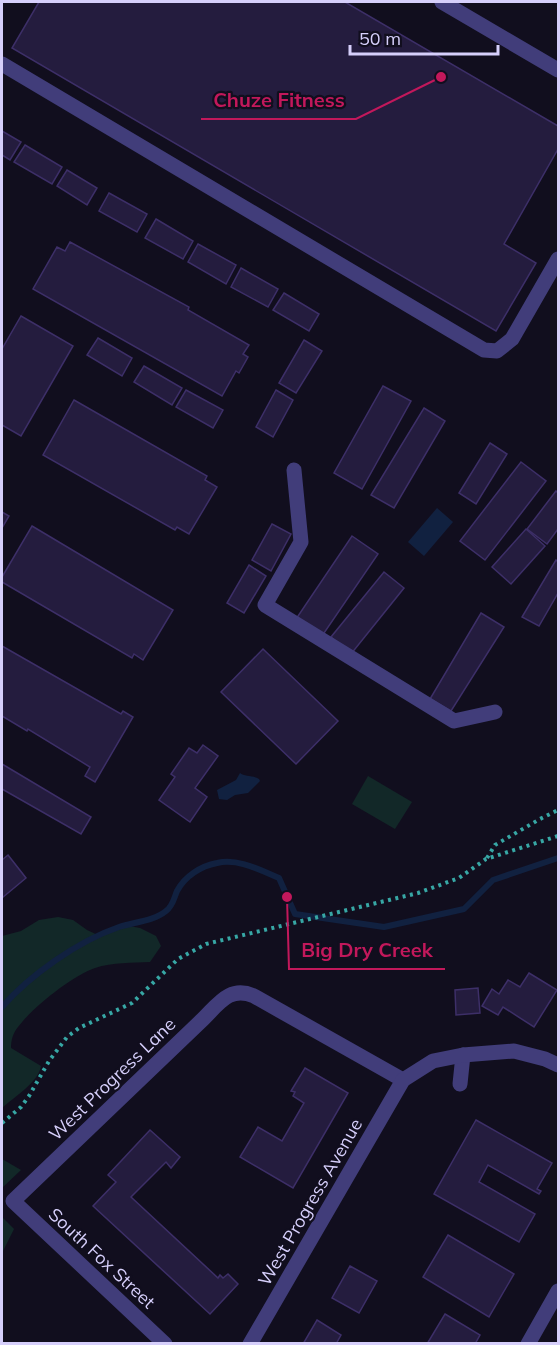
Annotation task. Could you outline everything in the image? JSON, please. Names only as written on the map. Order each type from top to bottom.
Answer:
[{"type":"street","points":[[442,2],[558,70]]},
{"type":"street","points":[[2,64],[484,350],[497,351],[512,339],[558,259]]},
{"type":"street","points":[[294,470],[302,542],[265,606],[454,721],[495,712]]},
{"type":"street","name":"West Progress Lane","points":[[12,1201],[233,993],[241,991],[270,1004],[403,1080]]},
{"type":"street","points":[[403,1080],[433,1061],[463,1055],[514,1051],[558,1065]]},
{"type":"street","points":[[460,1084],[463,1055]]},
{"type":"street","name":"West Progress Avenue","points":[[250,1344],[403,1080]]},
{"type":"street","name":"South Fox Street","points":[[12,1201],[165,1344]]},
{"type":"street","points":[[528,1344],[558,1291]]},
{"type":"path","points":[[486,859],[495,845],[558,810]]},
{"type":"path","points":[[2,1123],[21,1107],[57,1049],[79,1028],[132,1003],[190,951],[206,944],[418,893],[459,878],[486,859],[558,836]]},
{"type":"green space","points":[[368,776],[412,802],[395,829],[352,804]]},
{"type":"green space","points":[[58,917],[73,920],[100,936],[129,926],[140,928],[156,936],[161,946],[150,962],[109,965],[86,972],[33,1010],[16,1029],[11,1048],[41,1066],[31,1084],[2,1108],[2,936],[21,931],[39,920]]},
{"type":"green space","points":[[2,1159],[21,1170],[2,1188]]},
{"type":"green space","points":[[2,1217],[14,1229],[2,1253]]},
{"type":"water","points":[[437,508],[453,522],[424,556],[408,542]]},
{"type":"water","points":[[240,773],[260,781],[248,793],[235,795],[227,800],[219,799],[217,790],[236,780]]},
{"type":"building","points":[[39,2],[345,2],[558,126],[558,149],[504,244],[536,263],[496,331],[12,48]]},
{"type":"building","points":[[2,131],[21,142],[10,160],[2,155]]},
{"type":"building","points":[[25,145],[62,167],[52,184],[14,162]]},
{"type":"building","points":[[67,170],[97,188],[87,205],[57,186]]},
{"type":"building","points":[[109,193],[147,214],[137,232],[99,211]]},
{"type":"building","points":[[156,219],[193,241],[183,259],[145,238]]},
{"type":"building","points":[[70,242],[189,307],[188,310],[249,345],[243,354],[248,357],[239,373],[236,371],[222,396],[33,289],[57,247],[65,251]]},
{"type":"building","points":[[198,244],[236,265],[226,284],[188,262]]},
{"type":"building","points":[[241,268],[278,289],[268,307],[231,287]]},
{"type":"building","points":[[284,293],[319,314],[309,331],[273,310]]},
{"type":"building","points":[[21,316],[73,346],[21,436],[2,425],[2,349]]},
{"type":"building","points":[[98,338],[132,358],[122,376],[87,355]]},
{"type":"building","points":[[304,340],[322,351],[296,393],[279,383]]},
{"type":"building","points":[[144,366],[182,388],[172,405],[134,382]]},
{"type":"building","points":[[383,386],[411,401],[362,489],[334,473]]},
{"type":"building","points":[[186,390],[223,410],[213,428],[176,407]]},
{"type":"building","points":[[276,390],[293,400],[273,437],[256,427]]},
{"type":"building","points":[[74,400],[207,476],[205,480],[217,487],[189,534],[177,527],[175,530],[43,455]]},
{"type":"building","points":[[424,408],[445,421],[394,508],[371,495]]},
{"type":"building","points":[[490,443],[507,454],[476,504],[459,493]]},
{"type":"building","points":[[521,462],[546,481],[485,560],[460,541]]},
{"type":"building","points":[[556,491],[558,493],[558,529],[547,544],[527,529]]},
{"type":"building","points":[[2,512],[9,516],[2,528]]},
{"type":"building","points":[[272,524],[291,534],[271,571],[252,560]]},
{"type":"building","points":[[32,526],[173,610],[143,660],[134,654],[132,658],[2,582],[2,577]]},
{"type":"building","points":[[526,529],[545,546],[511,584],[492,567]]},
{"type":"building","points":[[352,536],[378,554],[322,636],[296,619]]},
{"type":"building","points":[[556,560],[558,562],[558,593],[539,626],[522,617]]},
{"type":"building","points":[[249,565],[266,576],[244,613],[227,603]]},
{"type":"building","points":[[384,572],[404,588],[351,654],[331,637]]},
{"type":"building","points":[[481,613],[504,627],[451,711],[430,699]]},
{"type":"building","points":[[2,646],[121,714],[123,711],[133,717],[95,782],[85,776],[90,767],[2,716]]},
{"type":"building","points":[[263,649],[338,721],[296,764],[221,692]]},
{"type":"building","points":[[203,745],[218,756],[195,788],[207,797],[190,822],[159,800],[175,777],[171,774],[189,748],[197,753]]},
{"type":"building","points":[[2,764],[91,817],[81,834],[2,789]]},
{"type":"building","points":[[8,855],[26,878],[2,898],[2,860]]},
{"type":"building","points":[[529,973],[557,990],[534,1027],[503,1007],[498,1015],[482,1006],[492,989],[499,994],[508,980],[520,987]]},
{"type":"building","points":[[478,988],[480,1013],[456,1015],[455,990]]},
{"type":"building","points":[[305,1068],[348,1093],[293,1188],[240,1157],[258,1127],[282,1141],[304,1103],[293,1096],[295,1092],[291,1091]]},
{"type":"building","points":[[476,1120],[552,1163],[537,1189],[541,1191],[539,1194],[488,1165],[479,1182],[535,1214],[519,1242],[434,1194]]},
{"type":"building","points":[[150,1130],[180,1157],[171,1168],[166,1162],[131,1197],[218,1278],[220,1275],[223,1278],[228,1274],[238,1284],[210,1314],[93,1206],[116,1182],[108,1175]]},
{"type":"building","points":[[448,1235],[514,1274],[489,1317],[423,1277]]},
{"type":"building","points":[[350,1266],[377,1281],[359,1313],[332,1298]]},
{"type":"building","points":[[445,1314],[480,1335],[475,1344],[427,1344]]},
{"type":"building","points":[[317,1320],[341,1335],[336,1344],[303,1344]]},
{"type":"waterway","points":[[2,1007],[26,983],[71,950],[103,933],[150,919],[166,911],[184,881],[194,872],[211,864],[241,863],[279,878],[295,914],[384,927],[464,909],[493,880],[558,858]]},
{"type":"place","name":"Chuze Fitness","points":[[441,77]]},
{"type":"place","name":"Big Dry Creek","points":[[287,897]]}]
